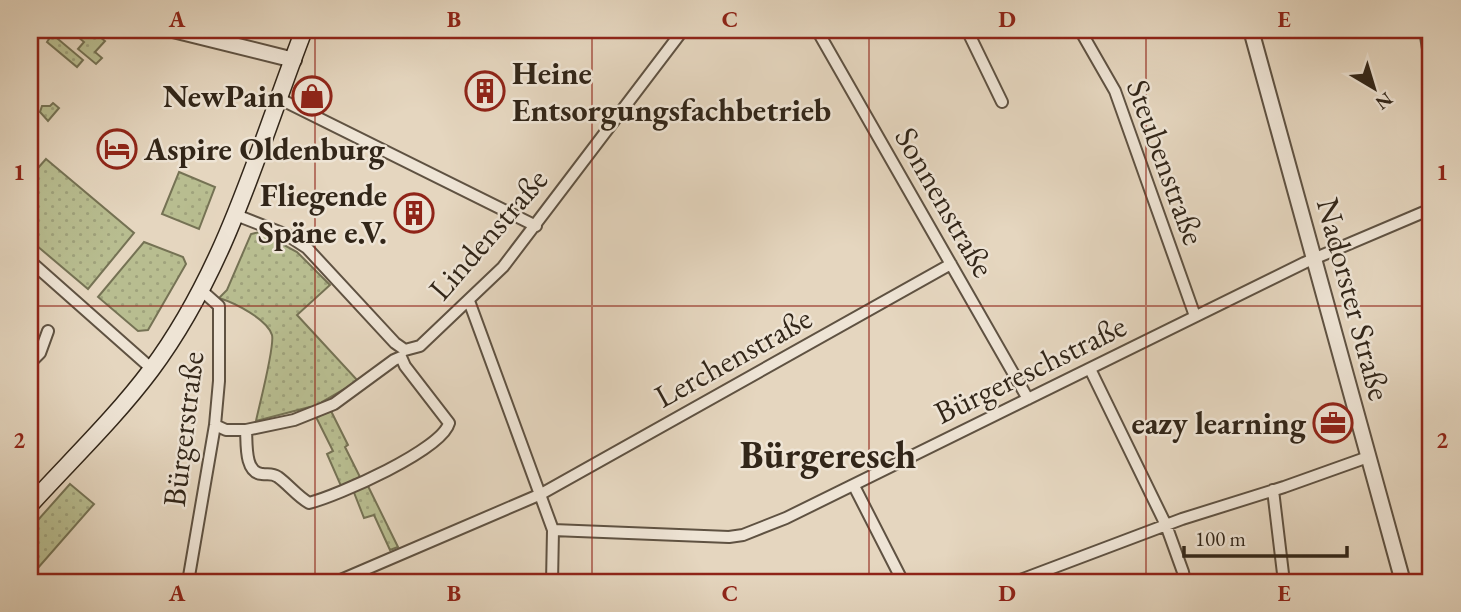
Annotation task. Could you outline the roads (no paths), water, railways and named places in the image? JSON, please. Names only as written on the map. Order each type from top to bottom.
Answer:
[{"type":"main road","points":[[30,505],[152,369],[201,289],[236,215],[304,30]]},
{"type":"street","points":[[173,30],[294,60]]},
{"type":"street","name":"Lindenstraße","points":[[246,430],[294,420],[334,404],[394,360],[420,346],[503,267],[684,30]]},
{"type":"street","points":[[967,30],[1002,102]]},
{"type":"street","name":"Steubenstraße","points":[[1080,30],[1115,91],[1195,316]]},
{"type":"street","name":"Nadorster Straße","points":[[1251,30],[1403,582]]},
{"type":"street","points":[[1425,30],[1431,61]]},
{"type":"street","name":"Sonnenstraße","points":[[820,31],[1028,400]]},
{"type":"street","points":[[279,99],[536,226]]},
{"type":"street","name":"Bürgereschstraße","points":[[553,530],[743,535],[854,486],[1314,259],[1431,209]]},
{"type":"street","points":[[215,425],[226,430],[246,430],[252,470],[277,476],[309,503],[398,465],[437,439],[447,430],[449,423],[405,366],[403,354],[395,343],[307,248],[287,235],[236,215]]},
{"type":"street","points":[[30,261],[152,369]]},
{"type":"street","name":"Lerchenstraße","points":[[336,582],[541,494],[951,264]]},
{"type":"street","name":"Bürgerstraße","points":[[188,582],[215,425],[219,381],[219,306],[201,289]]},
{"type":"street","points":[[469,301],[553,530],[552,582]]},
{"type":"street","points":[[30,363],[40,353],[48,331]]},
{"type":"street","points":[[1090,369],[1166,525],[1185,582]]},
{"type":"street","points":[[1015,582],[1166,525],[1368,457]]},
{"type":"street","points":[[854,486],[903,582]]},
{"type":"street","points":[[1273,490],[1284,582]]},
{"type":"street","points":[[1420,582],[1431,579]]},
{"type":"place","name":"Heine Entsorgungsfachbetrieb","points":[[485,91]]},
{"type":"place","name":"NewPain","points":[[312,96]]},
{"type":"place","name":"Aspire Oldenburg","points":[[117,149]]},
{"type":"place","name":"Fliegende Späne e.V.","points":[[414,213]]},
{"type":"place","name":"eazy learning","points":[[1333,423]]},
{"type":"district","name":"Bürgeresch","points":[[828,455]]}]
